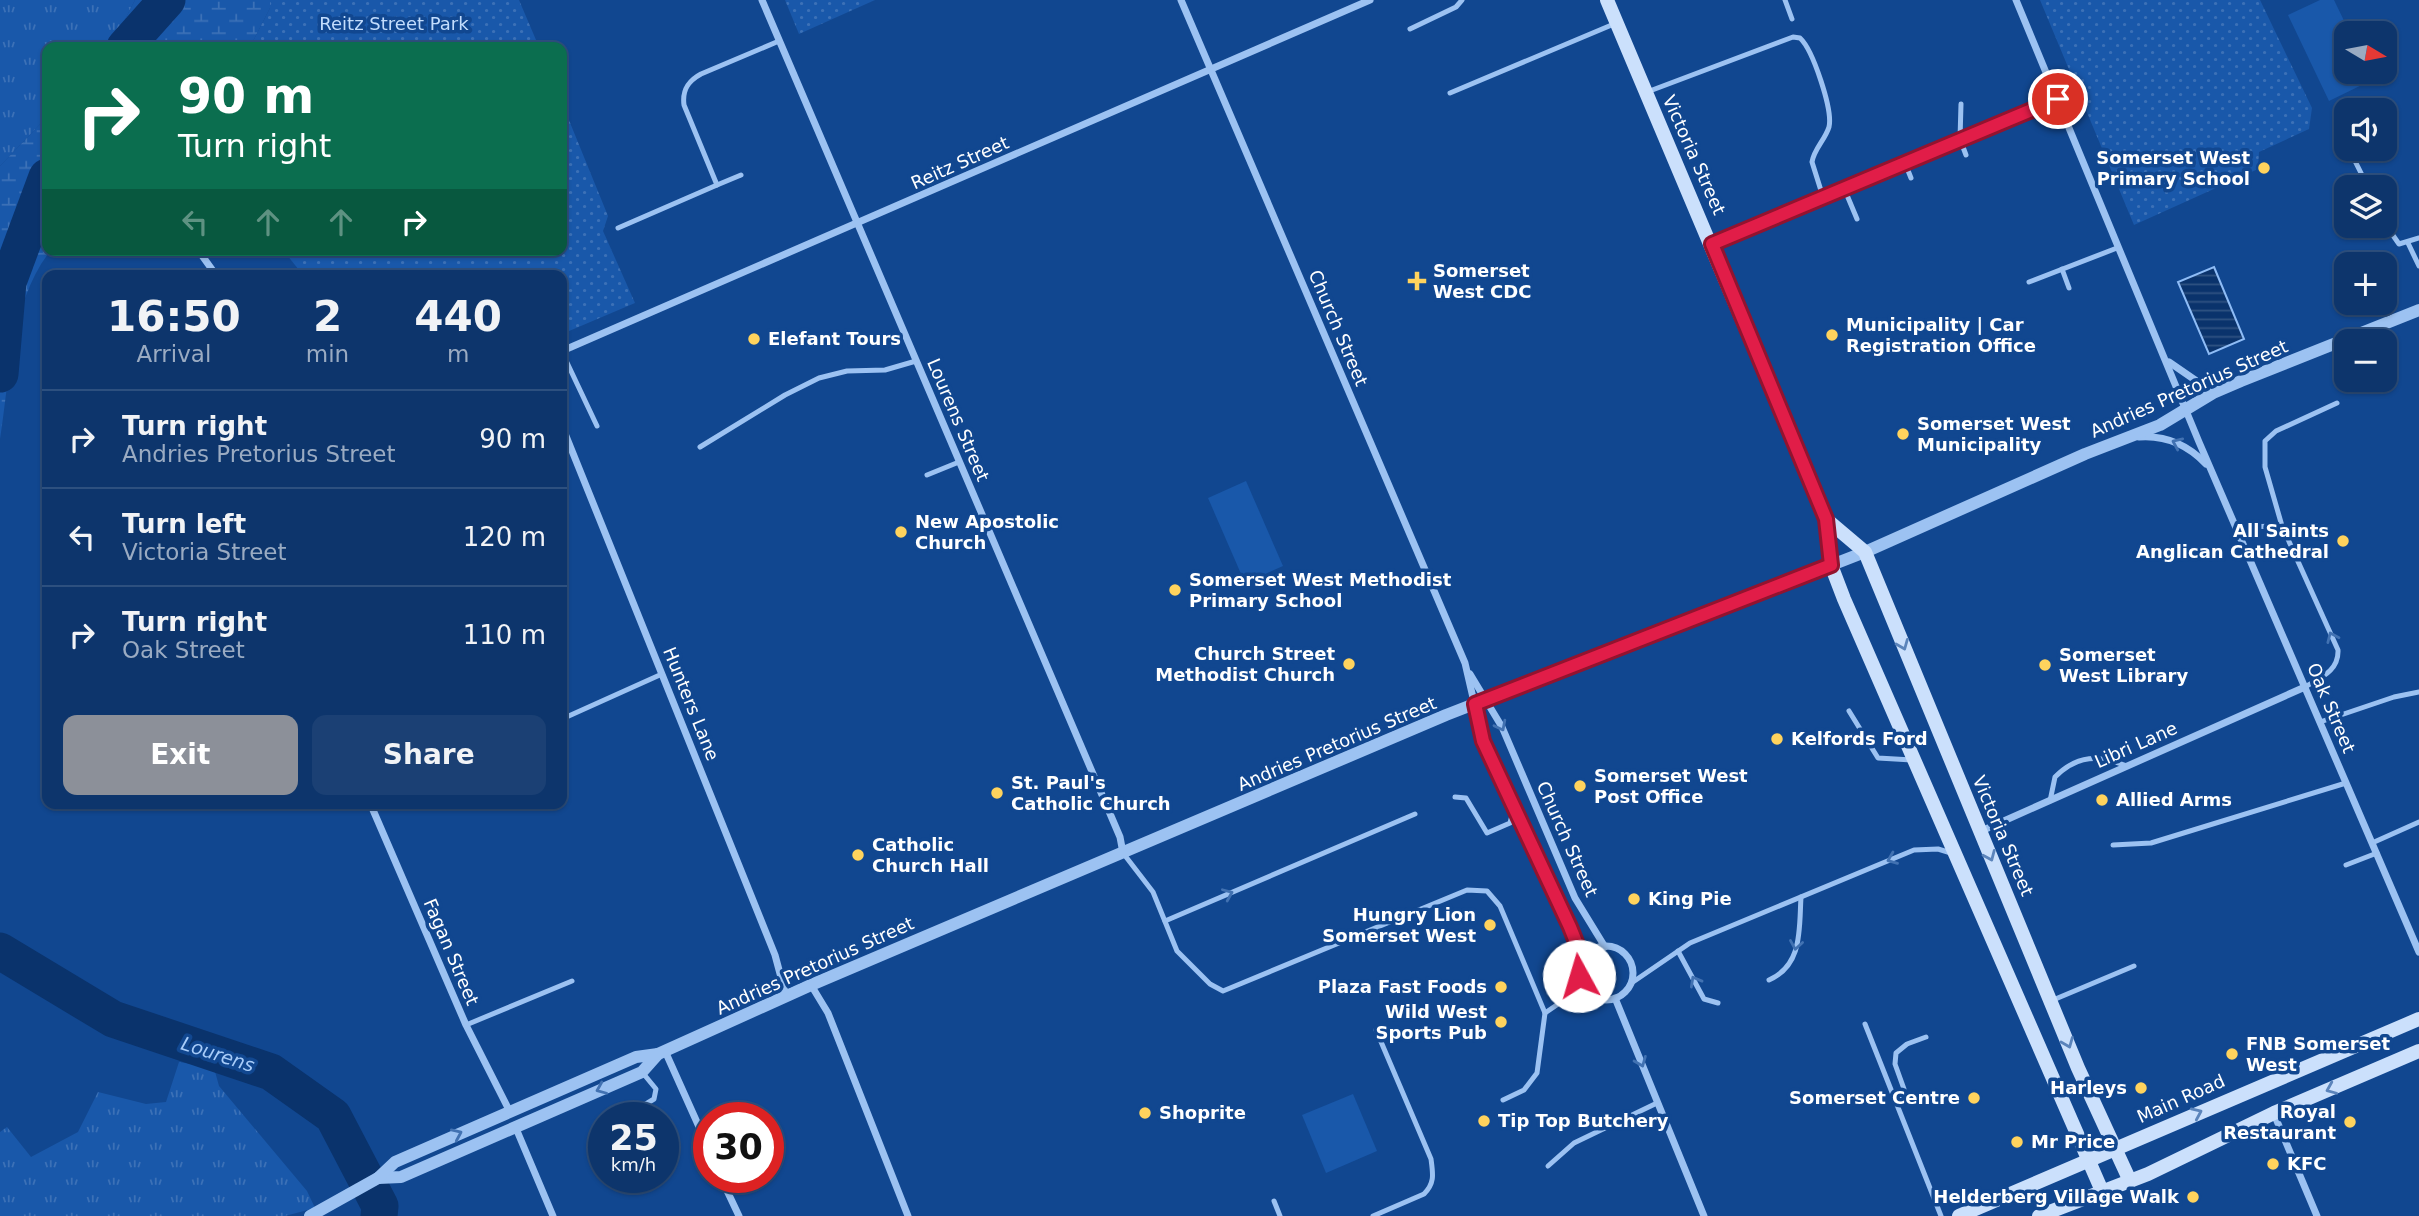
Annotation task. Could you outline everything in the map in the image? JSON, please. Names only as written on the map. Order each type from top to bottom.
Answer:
[{"type":"main road","name":"Victoria Street","points":[[1607,0],[1826,519],[1831,565],[2102,1191]]},
{"type":"main road","name":"Victoria Street","points":[[1826,519],[1865,552],[1979,832],[2130,1181]]},
{"type":"main road","name":"Main Road","points":[[1959,1216],[2419,1019]]},
{"type":"main road","points":[[2039,1216],[2130,1181],[2274,1113],[2419,1051]]},
{"type":"street","name":"Lourens Street","points":[[762,0],[1120,837],[1123,853]]},
{"type":"street","name":"Church Street","points":[[1181,0],[1466,667],[1480,702],[1483,741],[1570,927],[1583,987]]},
{"type":"street","name":"Reitz Street","points":[[567,350],[1370,0]]},
{"type":"street","name":"Oak Street","points":[[2016,0],[2117,248],[2419,952]]},
{"type":"street","points":[[1712,244],[2058,99]]},
{"type":"street","name":"Andries Pretorius Street","points":[[310,1216],[378,1178],[395,1162],[509,1110],[636,1057],[662,1053],[811,985],[1480,702],[1865,552],[2085,454],[2128,439],[2233,384],[2419,310]]},
{"type":"street","name":"Oak Street","points":[[2164,356],[2179,371],[2199,382],[2233,384]]},
{"type":"street","name":"Oak Street","points":[[2128,439],[2156,437],[2183,445],[2195,453],[2214,476]]},
{"type":"street","name":"Hunters Lane","points":[[567,438],[775,955],[786,996]]},
{"type":"street","name":"Libri Lane","points":[[1979,832],[2305,687]]},
{"type":"street","name":"Church Street","points":[[1480,702],[1502,727],[1574,898],[1605,947],[1615,948],[1628,958],[1632,968],[1630,984]]},
{"type":"street","name":"Fagan Street","points":[[373,809],[466,1026],[509,1110]]},
{"type":"street","points":[[1580,965],[1589,952],[1605,947]]},
{"type":"street","points":[[1583,987],[1594,998],[1615,999],[1630,984]]},
{"type":"street","points":[[811,985],[828,1013],[908,1216]]},
{"type":"street","points":[[1615,999],[1704,1216]]},
{"type":"street","points":[[662,1053],[693,1116]]},
{"type":"street","name":"Andries Pretorius Street","points":[[378,1178],[401,1177],[642,1072],[662,1053]]},
{"type":"street","points":[[2274,1113],[2317,1216]]},
{"type":"street","points":[[515,1126],[553,1216]]},
{"type":"street","points":[[728,1193],[738,1216]]},
{"type":"lane","points":[[1410,29],[1456,7],[1462,0]]},
{"type":"lane","points":[[1785,0],[1792,19]]},
{"type":"lane","points":[[1450,93],[1617,23]]},
{"type":"lane","points":[[1646,93],[1793,37],[1800,38],[1824,91],[1831,117],[1827,133],[1811,162],[1823,197]]},
{"type":"lane","points":[[717,185],[684,105],[684,91],[693,78],[779,41]]},
{"type":"lane","points":[[1961,104],[1960,139],[1966,155]]},
{"type":"lane","points":[[1905,163],[1911,178]]},
{"type":"lane","points":[[618,228],[741,176]]},
{"type":"lane","points":[[1844,188],[1857,219]]},
{"type":"lane","points":[[2393,238],[2395,241],[2408,243],[2419,238]]},
{"type":"lane","points":[[2408,243],[2419,266]]},
{"type":"lane","points":[[2029,282],[2117,248]]},
{"type":"lane","points":[[2062,269],[2069,288]]},
{"type":"lane","points":[[700,447],[785,395],[819,378],[847,371],[885,370],[916,361]]},
{"type":"lane","points":[[567,363],[597,426]]},
{"type":"lane","points":[[2305,687],[2332,669],[2338,650],[2282,526],[2265,467],[2265,441],[2276,431],[2337,403]]},
{"type":"lane","points":[[927,475],[959,462]]},
{"type":"lane","points":[[2236,527],[2282,526]]},
{"type":"lane","points":[[567,717],[662,674]]},
{"type":"lane","points":[[2320,722],[2419,690]]},
{"type":"lane","points":[[1849,710],[1878,758],[1893,761],[1915,760]]},
{"type":"lane","points":[[2050,800],[2055,777],[2077,761],[2100,757],[2127,766]]},
{"type":"lane","points":[[2113,845],[2151,843],[2346,783]]},
{"type":"lane","points":[[1455,797],[1466,799],[1487,833],[1510,823],[1513,806]]},
{"type":"lane","points":[[1165,921],[1415,814]]},
{"type":"lane","points":[[2372,844],[2419,822]]},
{"type":"lane","points":[[1630,984],[1690,943],[1914,850],[1938,849],[1957,855]]},
{"type":"lane","points":[[1123,853],[1153,892],[1177,951],[1214,988],[1229,990],[1466,890],[1480,889],[1492,895],[1500,906],[1545,1013],[1539,1066],[1534,1079],[1524,1090],[1503,1100]]},
{"type":"lane","points":[[2346,866],[2376,853]]},
{"type":"lane","points":[[1769,981],[1783,973],[1794,959],[1801,897]]},
{"type":"lane","points":[[1678,951],[1704,999],[1718,1003]]},
{"type":"lane","points":[[2051,1001],[2134,966]]},
{"type":"lane","points":[[466,1026],[572,981]]},
{"type":"lane","points":[[1545,1013],[1583,987]]},
{"type":"lane","points":[[1865,1024],[1941,1216]]},
{"type":"lane","points":[[1373,1216],[1424,1194],[1430,1188],[1433,1174],[1431,1159],[1376,1030]]},
{"type":"lane","points":[[1896,1102],[1904,1089],[1895,1064],[1896,1053],[1906,1044],[1926,1037]]},
{"type":"lane","points":[[642,1072],[656,1089],[654,1099],[649,1102]]},
{"type":"lane","points":[[1548,1166],[1574,1143],[1657,1103]]},
{"type":"lane","points":[[1274,1201],[1280,1216]]},
{"type":"green space","points":[[0,0],[135,0],[111,42],[42,42],[42,122],[0,166]]},
{"type":"green space","points":[[135,0],[270,0],[270,8],[253,42],[111,42]]},
{"type":"green space","name":"Reitz Street Park","points":[[270,0],[519,0],[537,42],[253,42],[270,8]]},
{"type":"green space","points":[[785,0],[875,0],[799,34]]},
{"type":"green space","points":[[2040,0],[2260,0],[2312,108],[2309,129],[2259,152],[2258,169],[2134,225]]},
{"type":"green space","points":[[2320,0],[2334,0],[2344,21],[2334,21],[2334,84],[2364,84],[2329,101],[2288,15]]},
{"type":"green space","points":[[567,115],[608,216],[603,231],[635,303],[567,332],[567,270],[299,270],[288,256],[567,256]]},
{"type":"green space","points":[[42,122],[42,256],[47,256],[37,270],[19,316],[0,439],[0,166]]},
{"type":"green space","points":[[1246,481],[1283,566],[1245,583],[1208,498]]},
{"type":"green space","points":[[179,1062],[214,1068],[219,1086],[307,1191],[315,1208],[285,1216],[0,1216],[0,1132],[7,1127],[31,1157],[78,1132],[98,1092],[146,1104],[166,1102]]},
{"type":"green space","points":[[1353,1094],[1377,1151],[1326,1173],[1302,1115]]},
{"type":"shaded area","points":[[2214,267],[2244,339],[2209,354],[2178,282]]},
{"type":"waterway","name":"Lourens","points":[[129,42],[167,0]]},
{"type":"waterway","name":"Lourens","points":[[0,374],[8,282],[42,190]]},
{"type":"waterway","name":"Lourens","points":[[0,951],[113,1019],[271,1072],[333,1116],[380,1206],[379,1216]]},
{"type":"place","name":"Somerset West Primary School","points":[[2264,168]]},
{"type":"place","name":"Somerset West CDC","points":[[1417,281]]},
{"type":"place","name":"Municipality | Car Registration Office","points":[[1832,335]]},
{"type":"place","name":"Elefant Tours","points":[[754,339]]},
{"type":"place","name":"Somerset West Municipality","points":[[1903,434]]},
{"type":"place","name":"New Apostolic Church","points":[[901,532]]},
{"type":"place","name":"All Saints Anglican Cathedral","points":[[2343,541]]},
{"type":"place","name":"Somerset West Methodist Primary School","points":[[1175,590]]},
{"type":"place","name":"Church Street Methodist Church","points":[[1349,664]]},
{"type":"place","name":"Somerset West Library","points":[[2045,665]]},
{"type":"place","name":"Kelfords Ford","points":[[1777,739]]},
{"type":"place","name":"Somerset West Post Office","points":[[1580,786]]},
{"type":"place","name":"St. Paul's Catholic Church","points":[[997,793]]},
{"type":"place","name":"Allied Arms","points":[[2102,800]]},
{"type":"place","name":"Catholic Church Hall","points":[[858,855]]},
{"type":"place","name":"King Pie","points":[[1634,899]]},
{"type":"place","name":"Hungry Lion Somerset West","points":[[1490,925]]},
{"type":"place","name":"Plaza Fast Foods","points":[[1501,987]]},
{"type":"place","name":"Wild West Sports Pub","points":[[1501,1022]]},
{"type":"place","name":"FNB Somerset West","points":[[2232,1054]]},
{"type":"place","name":"Harleys","points":[[2141,1088]]},
{"type":"place","name":"Somerset Centre","points":[[1974,1098]]},
{"type":"place","name":"Shoprite","points":[[1145,1113]]},
{"type":"place","name":"Tip Top Butchery","points":[[1484,1121]]},
{"type":"place","name":"Royal Restaurant","points":[[2350,1122]]},
{"type":"place","name":"Mr Price","points":[[2017,1142]]},
{"type":"place","name":"KFC","points":[[2273,1164]]},
{"type":"place","name":"Helderberg Village Walk","points":[[2193,1197]]},
{"type":"route","points":[[1579,976],[1576,942],[1483,741],[1475,704],[1831,565],[1826,519],[1712,244],[2058,99]]}]
